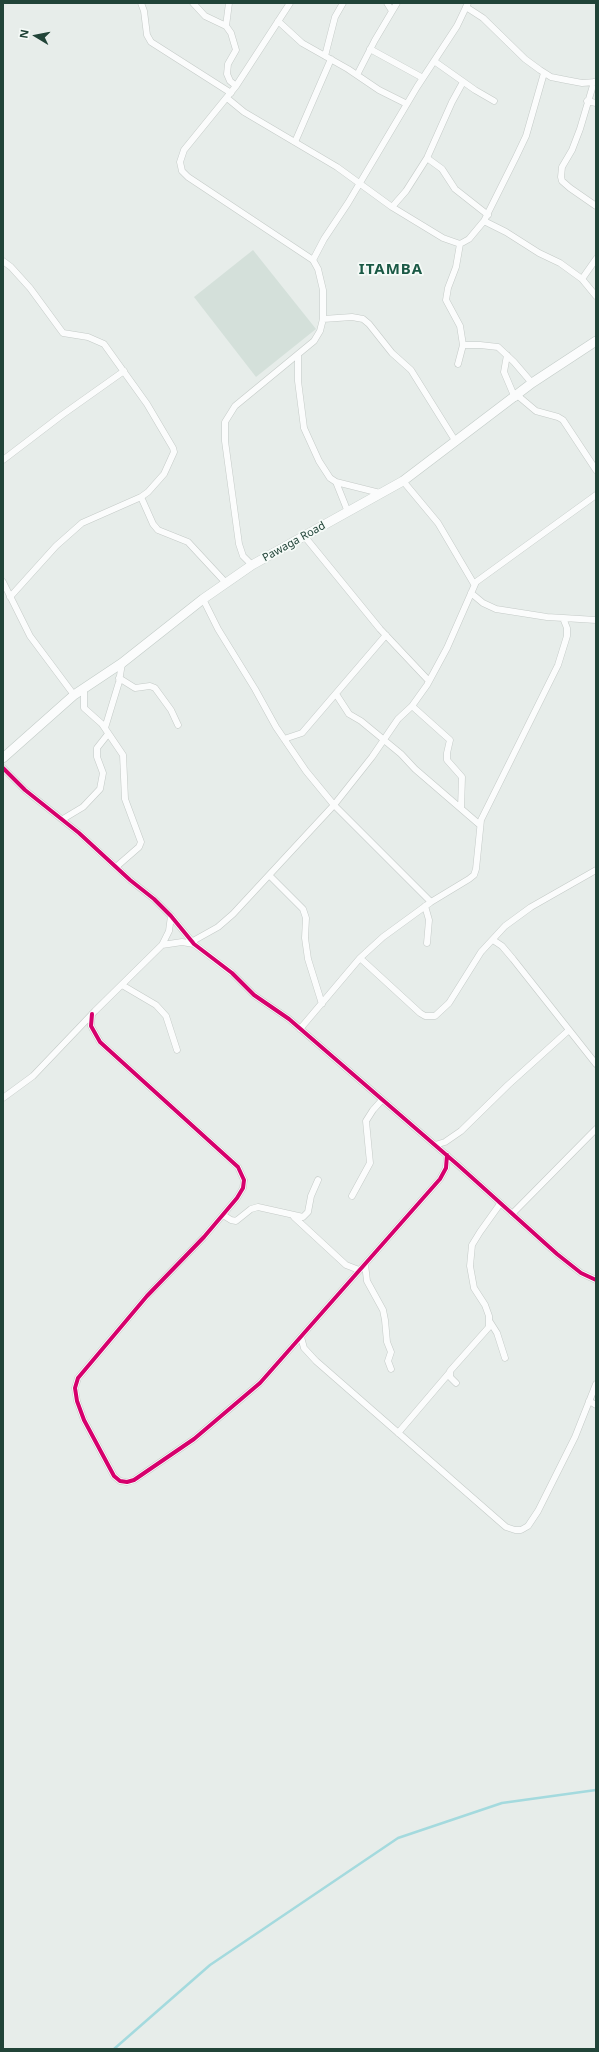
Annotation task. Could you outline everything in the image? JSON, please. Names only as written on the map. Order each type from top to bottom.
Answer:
[{"type":"main road","name":"Pawaga Road","points":[[3,758],[84,688],[122,663],[203,599],[252,565],[305,537],[403,481],[532,383],[595,344]]},
{"type":"street","points":[[141,3],[144,11],[147,34],[151,42],[229,96],[244,112],[337,167],[392,207],[443,238],[460,244],[469,239],[484,222],[488,215],[526,136],[544,73]]},
{"type":"street","points":[[193,3],[205,16],[226,26]]},
{"type":"street","points":[[229,3],[226,26],[237,48],[228,64],[227,74],[230,81],[236,86]]},
{"type":"street","points":[[252,565],[243,556],[238,544],[225,441],[225,422],[235,406],[298,356],[314,341],[320,331],[323,319],[323,290],[318,269],[313,260],[188,178],[182,171],[180,162],[184,150],[229,96],[290,3]]},
{"type":"street","points":[[325,56],[335,17],[343,3]]},
{"type":"street","points":[[388,3],[392,11]]},
{"type":"street","points":[[357,75],[370,49],[397,3]]},
{"type":"street","points":[[313,260],[324,239],[360,184],[407,104],[457,26],[467,5],[483,18],[525,59],[544,73],[582,83],[595,82],[572,150],[562,167],[561,177],[562,181],[570,188],[596,206]]},
{"type":"street","points":[[278,21],[302,43],[357,75],[379,90],[407,104]]},
{"type":"street","points":[[370,49],[423,78]]},
{"type":"street","points":[[295,142],[331,60]]},
{"type":"street","points":[[434,61],[494,101]]},
{"type":"street","points":[[392,207],[406,191],[426,158],[452,102],[464,82]]},
{"type":"street","points":[[588,101],[596,103]]},
{"type":"street","points":[[426,158],[442,169],[455,189],[488,215]]},
{"type":"street","points":[[484,222],[506,232],[539,253],[560,263],[582,279],[596,296]]},
{"type":"street","points":[[458,364],[462,345],[460,326],[446,300],[456,267],[460,244]]},
{"type":"street","points":[[582,279],[596,259]]},
{"type":"street","points":[[3,261],[11,267],[30,288],[63,333],[88,337],[104,344],[147,404],[174,452],[164,474],[141,497],[82,523],[51,551],[10,597]]},
{"type":"street","points":[[323,319],[352,317],[363,319],[369,324],[392,353],[411,370],[456,442]]},
{"type":"street","points":[[462,345],[498,347],[532,383]]},
{"type":"street","points":[[507,355],[504,372],[516,396],[536,411],[563,420],[596,470]]},
{"type":"street","points":[[298,356],[299,389],[306,434],[319,461],[330,478],[336,482],[380,493]]},
{"type":"street","points":[[3,460],[62,415],[124,371]]},
{"type":"street","points":[[403,481],[438,523],[474,584]]},
{"type":"street","points":[[336,482],[348,512]]},
{"type":"street","points":[[162,945],[182,942],[193,943],[222,924],[270,876],[334,805],[384,741],[398,719],[412,706],[429,681],[447,648],[474,584],[484,575],[596,495]]},
{"type":"street","points":[[141,497],[153,524],[158,530],[188,542],[226,583]]},
{"type":"street","points":[[305,537],[386,635],[429,681]]},
{"type":"street","points":[[3,582],[4,589],[10,597],[30,636],[74,696]]},
{"type":"street","points":[[471,593],[483,603],[496,609],[563,618],[596,620]]},
{"type":"street","points":[[203,599],[218,629],[284,739],[306,771],[334,805],[431,902]]},
{"type":"street","points":[[300,1029],[360,958],[383,937],[425,906],[474,875],[476,869],[480,825],[484,812],[509,766],[558,665],[567,636],[567,628],[563,618]]},
{"type":"street","points":[[284,739],[302,733],[386,635]]},
{"type":"street","points":[[63,819],[83,807],[100,789],[103,773],[97,757],[97,748],[107,731],[122,663]]},
{"type":"street","points":[[119,678],[135,688],[150,686],[155,688],[171,710],[178,725]]},
{"type":"street","points":[[84,688],[84,708],[102,724],[123,755],[125,799],[141,842],[139,847],[116,867]]},
{"type":"street","points":[[336,694],[349,714],[361,721],[405,757],[415,769],[480,825]]},
{"type":"street","points":[[412,706],[450,740],[447,760],[462,777],[461,808]]},
{"type":"street","points":[[3,768],[25,790],[63,819],[171,916],[193,943],[232,973],[254,995],[289,1019],[581,1273],[596,1281]]},
{"type":"street","points":[[360,958],[420,1013],[435,1016],[449,1003],[481,952],[505,926],[516,917],[596,870]]},
{"type":"street","points":[[270,876],[303,909],[306,918],[305,938],[308,959],[322,1004]]},
{"type":"street","points":[[425,906],[429,920],[427,943]]},
{"type":"street","points":[[3,1098],[33,1076],[92,1014],[162,945],[169,931],[171,916]]},
{"type":"street","points":[[493,940],[502,946],[513,959],[596,1064]]},
{"type":"street","points":[[122,985],[156,1005],[166,1016],[177,1050]]},
{"type":"street","points":[[92,1014],[91,1026],[100,1042],[238,1167],[242,1174],[243,1188],[204,1237],[147,1296],[78,1378],[75,1388],[77,1401],[94,1440],[114,1476],[120,1481],[127,1482],[134,1480],[194,1439],[260,1382],[301,1338],[440,1179],[446,1168],[447,1155]]},
{"type":"street","points":[[435,1145],[445,1142],[462,1131],[508,1085],[570,1030]]},
{"type":"street","points":[[352,1196],[370,1163],[366,1121],[382,1100]]},
{"type":"street","points":[[512,1214],[596,1129]]},
{"type":"street","points":[[223,1214],[231,1220],[236,1221],[251,1209],[258,1207],[303,1217],[306,1215],[318,1180]]},
{"type":"street","points":[[500,1204],[472,1245],[470,1266],[474,1288],[485,1305],[490,1322],[497,1333],[505,1358]]},
{"type":"street","points":[[293,1216],[346,1265],[359,1270]]},
{"type":"street","points":[[365,1264],[367,1281],[383,1310],[387,1342],[391,1352],[388,1361],[390,1369]]},
{"type":"street","points":[[398,1433],[450,1371],[484,1334],[490,1322]]},
{"type":"street","points":[[301,1338],[307,1353],[506,1527],[522,1530],[528,1526],[538,1511],[575,1437],[596,1384]]},
{"type":"street","points":[[450,1371],[450,1376],[456,1383]]},
{"type":"street","points":[[589,1401],[596,1405]]},
{"type":"shaded area","points":[[253,250],[316,329],[256,377],[194,297]]},
{"type":"waterway","points":[[114,2049],[210,1965],[398,1838],[502,1803],[596,1790]]},
{"type":"cycle path","points":[[3,768],[25,790],[79,833],[130,880],[154,899],[171,916],[194,944],[232,973],[254,995],[289,1019],[458,1165],[557,1254],[581,1273],[596,1280]]},
{"type":"cycle path","points":[[92,1014],[91,1026],[100,1042],[238,1167],[244,1180],[243,1188],[237,1198],[204,1237],[147,1296],[78,1378],[75,1388],[77,1401],[84,1420],[114,1476],[120,1481],[127,1482],[134,1480],[194,1439],[260,1383],[440,1179],[446,1168],[447,1155]]},
{"type":"district","name":"ITAMBA","points":[[391,270]]}]
